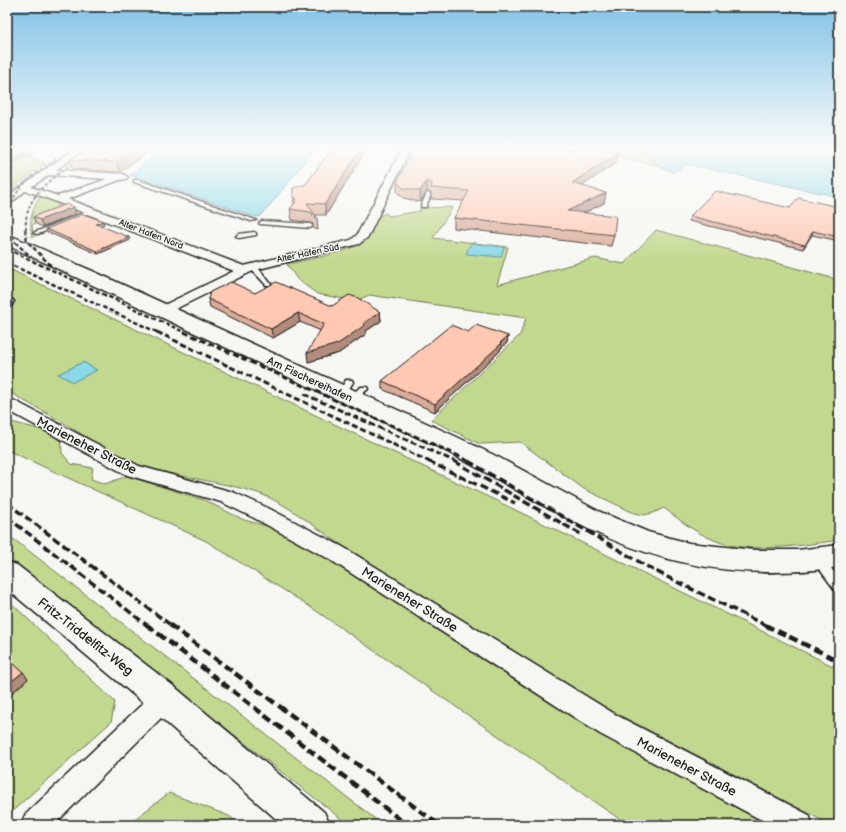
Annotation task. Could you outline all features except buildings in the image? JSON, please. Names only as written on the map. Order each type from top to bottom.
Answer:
[{"type":"street","points":[[7,201],[23,188]]},
{"type":"street","name":"Alter Hafen Nord","points":[[23,188],[92,211],[247,268]]},
{"type":"street","points":[[58,199],[91,188]]},
{"type":"street","name":"Alter Hafen Süd","points":[[165,310],[247,268],[343,246],[362,237],[387,188]]},
{"type":"street","name":"Am Fischereihafen","points":[[7,239],[165,310],[352,391],[609,528],[668,549],[718,557],[755,562],[786,562],[828,558]]},
{"type":"street","name":"Marieneher Straße","points":[[7,403],[133,471],[227,497],[261,513],[336,553],[609,725],[799,825]]},
{"type":"street","name":"Fritz-Triddelfitz-Weg","points":[[7,573],[164,699],[311,825]]},
{"type":"street","points":[[34,825],[164,699]]},
{"type":"lane","points":[[156,188],[253,220]]},
{"type":"lane","points":[[424,206],[429,194]]},
{"type":"lane","points":[[36,233],[92,211]]},
{"type":"lane","points":[[262,223],[310,226]]},
{"type":"lane","points":[[238,236],[254,234]]},
{"type":"lane","points":[[247,268],[258,271],[268,284]]},
{"type":"lane","points":[[7,298],[11,301],[7,309]]},
{"type":"lane","points":[[828,558],[839,587]]},
{"type":"green space","points":[[7,188],[14,188],[7,193]]},
{"type":"green space","points":[[40,197],[62,204],[56,206],[60,209],[32,225],[33,233],[42,233],[32,237],[31,226],[32,216]]},
{"type":"green space","points":[[453,207],[433,238],[508,247],[497,285],[595,258],[624,264],[656,230],[839,280],[839,540],[796,546],[764,548],[735,546],[722,543],[699,533],[664,508],[644,515],[634,513],[584,489],[520,442],[480,444],[431,420],[520,335],[526,318],[369,295],[356,301],[317,294],[297,279],[287,264],[340,252],[359,244],[369,235],[379,216],[386,213],[389,216],[421,211],[419,208]]},
{"type":"green space","points":[[7,268],[497,501],[839,669],[839,825],[831,825],[608,709],[346,550],[343,546],[302,517],[269,497],[215,482],[171,474],[131,462],[109,451],[7,390],[7,309],[11,301],[7,291]]},
{"type":"green space","points":[[7,421],[51,432],[61,437],[62,453],[71,464],[93,468],[91,479],[105,484],[127,476],[204,500],[244,520],[271,527],[329,557],[781,825],[628,825],[309,606],[206,541],[7,450]]},
{"type":"green space","points":[[7,534],[383,825],[349,825],[144,664],[73,615],[7,561]]},
{"type":"green space","points":[[7,599],[115,702],[111,722],[7,816],[7,697],[28,679],[7,660]]},
{"type":"green space","points":[[169,793],[229,816],[241,825],[127,825]]},
{"type":"water","points":[[169,188],[284,188],[261,216],[257,217]]},
{"type":"water","points":[[797,188],[839,188],[839,197]]},
{"type":"water","points":[[471,243],[504,247],[501,257],[466,254]]},
{"type":"water","points":[[83,362],[97,370],[73,382],[58,374]]},
{"type":"railway","points":[[9,230],[8,216],[11,203],[21,188]]},
{"type":"railway","points":[[26,230],[27,216],[31,203],[43,188]]},
{"type":"railway","points":[[9,229],[15,242],[31,257]]},
{"type":"railway","points":[[25,229],[27,241],[53,268]]},
{"type":"railway","points":[[7,249],[186,333]]},
{"type":"railway","points":[[7,263],[159,333]]},
{"type":"railway","points":[[157,332],[430,462]]},
{"type":"railway","points":[[184,332],[470,462]]},
{"type":"railway","points":[[304,394],[455,461]]},
{"type":"railway","points":[[428,461],[515,503]]},
{"type":"railway","points":[[455,461],[582,535]]},
{"type":"railway","points":[[468,461],[653,570],[767,626]]},
{"type":"railway","points":[[7,503],[172,626]]},
{"type":"railway","points":[[7,517],[148,626]]},
{"type":"railway","points":[[147,625],[407,825]]},
{"type":"railway","points":[[170,625],[439,825]]},
{"type":"railway","points":[[765,625],[839,661]]}]
